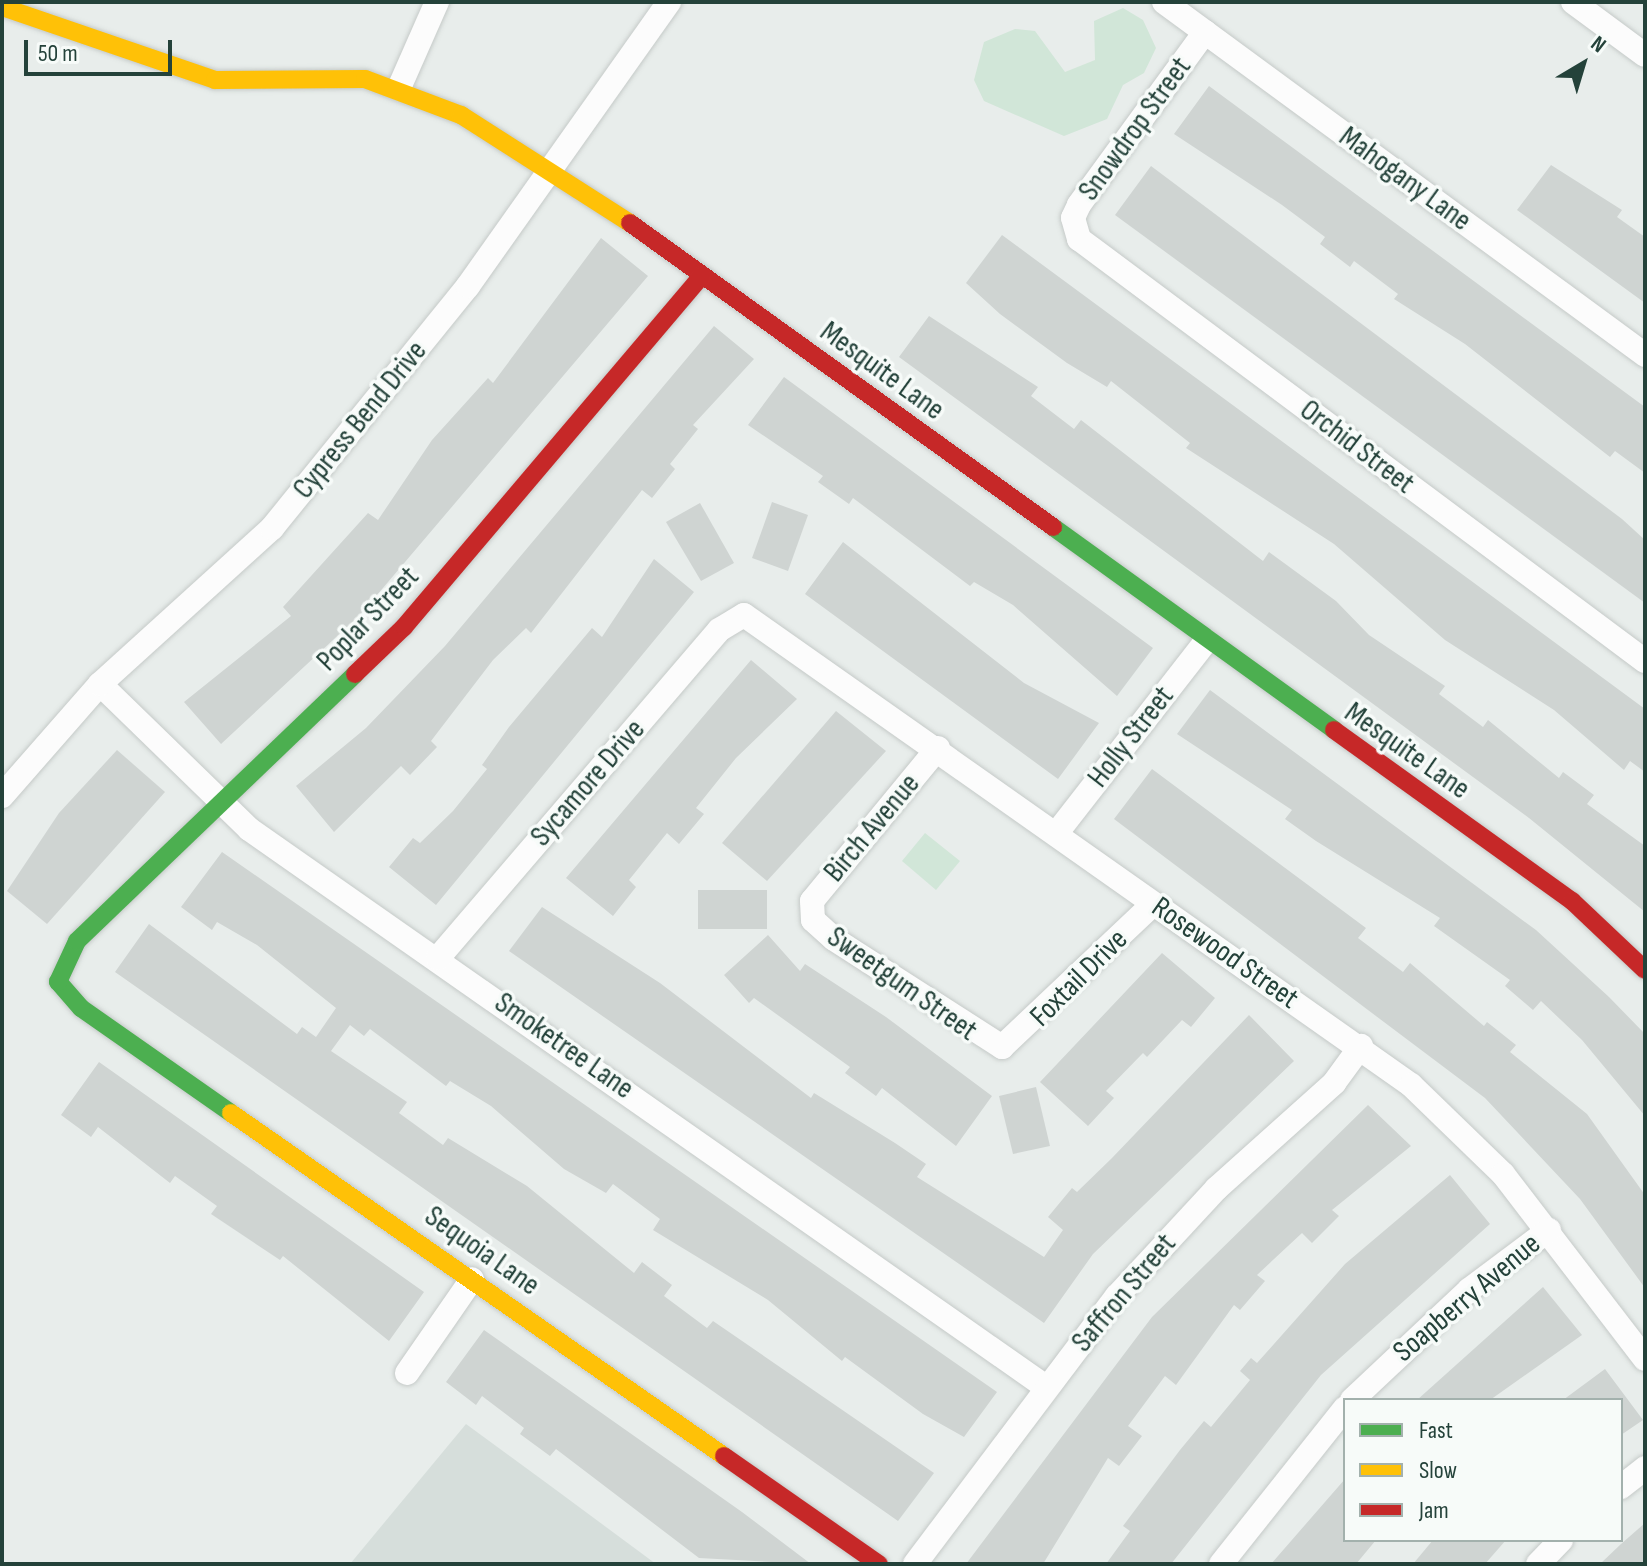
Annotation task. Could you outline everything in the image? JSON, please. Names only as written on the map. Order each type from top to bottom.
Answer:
[{"type":"street","points":[[399,88],[437,2]]},
{"type":"street","name":"Cypress Bend Drive","points":[[2,796],[100,684],[272,528],[468,286],[669,2]]},
{"type":"street","name":"Mahogany Lane","points":[[1164,2],[1645,355]]},
{"type":"street","points":[[1573,2],[1645,55]]},
{"type":"street","name":"Mesquite Lane","points":[[2,7],[215,80],[365,79],[399,88],[461,115],[702,275],[1206,641],[1572,901],[1645,970]]},
{"type":"street","name":"Snowdrop Street","points":[[1074,230],[1079,205],[1205,32]]},
{"type":"street","name":"Orchid Street","points":[[1074,230],[1645,661]]},
{"type":"street","name":"Poplar Street","points":[[58,982],[77,941],[218,802],[404,627],[702,275]]},
{"type":"street","name":"Rosewood Street","points":[[744,615],[938,748],[1153,904],[1361,1046],[1465,1134],[1549,1230],[1645,1359]]},
{"type":"street","name":"Sycamore Drive","points":[[438,958],[719,630],[744,615]]},
{"type":"street","name":"Holly Street","points":[[1056,834],[1206,641]]},
{"type":"street","name":"Smoketree Lane","points":[[100,684],[218,802],[1046,1387]]},
{"type":"street","name":"Birch Avenue","points":[[811,911],[938,748]]},
{"type":"street","name":"Foxtail Drive","points":[[1002,1047],[1153,904]]},
{"type":"street","name":"Sweetgum Street","points":[[811,911],[834,939],[1002,1047]]},
{"type":"street","name":"Sequoia Lane","points":[[58,982],[81,1008],[879,1564]]},
{"type":"street","name":"Saffron Street","points":[[915,1564],[1046,1387],[1164,1243],[1334,1083],[1361,1046]]},
{"type":"street","name":"Soapberry Avenue","points":[[1354,1398],[1469,1290],[1549,1230]]},
{"type":"street","points":[[407,1373],[472,1279]]},
{"type":"street","points":[[1221,1564],[1343,1411]]},
{"type":"street","points":[[1623,1485],[1645,1468]]},
{"type":"street","points":[[1538,1564],[1559,1542]]},
{"type":"shaded area","points":[[466,1424],[552,1487],[656,1564],[350,1564]]},
{"type":"green space","points":[[1123,8],[1143,20],[1156,48],[1144,73],[1123,85],[1107,119],[1064,136],[984,101],[974,80],[984,42],[1015,29],[1035,31],[1065,72],[1095,60],[1094,21]]},
{"type":"green space","points":[[925,833],[960,861],[936,890],[902,861]]},
{"type":"building","points":[[1209,86],[1645,407],[1645,473],[1615,451],[1610,457],[1465,344],[1394,299],[1398,294],[1354,261],[1350,267],[1320,244],[1325,237],[1282,205],[1174,134]]},
{"type":"building","points":[[1551,165],[1622,210],[1617,217],[1645,237],[1645,303],[1517,210]]},
{"type":"building","points":[[1151,166],[1622,519],[1645,540],[1645,603],[1115,215]]},
{"type":"building","points":[[1002,235],[1645,709],[1645,772],[1630,761],[1624,770],[1554,710],[1445,640],[1334,544],[1186,448],[1190,443],[1111,381],[1107,387],[1067,363],[1000,314],[966,283]]},
{"type":"building","points":[[601,238],[648,276],[360,615],[221,744],[184,702],[291,616],[283,607],[368,513],[378,520],[432,440],[488,378],[493,383]]},
{"type":"building","points":[[929,316],[1038,387],[1031,396],[1074,429],[1081,420],[1263,561],[1269,552],[1336,601],[1369,635],[1445,686],[1439,694],[1483,727],[1488,720],[1559,778],[1563,772],[1594,795],[1587,804],[1645,846],[1645,912],[1529,818],[899,357]]},
{"type":"building","points":[[714,326],[754,359],[693,425],[698,429],[670,464],[675,469],[652,498],[642,490],[531,633],[526,628],[493,660],[431,741],[437,747],[410,775],[401,766],[334,832],[296,786],[366,728],[445,646]]},
{"type":"building","points":[[784,377],[1153,648],[1117,696],[1013,605],[974,582],[970,586],[853,498],[849,504],[818,482],[823,476],[748,425]]},
{"type":"building","points":[[772,502],[808,515],[788,571],[752,558]]},
{"type":"building","points":[[700,503],[734,563],[701,581],[666,522]]},
{"type":"building","points":[[843,542],[1024,683],[1099,723],[1058,779],[805,594]]},
{"type":"building","points":[[654,559],[694,592],[436,905],[389,867],[413,838],[420,843],[453,811],[487,769],[482,765],[509,727],[592,628],[602,637]]},
{"type":"building","points":[[751,660],[797,699],[736,758],[696,808],[704,814],[679,844],[667,833],[629,880],[636,887],[613,916],[566,878]]},
{"type":"building","points":[[1210,690],[1536,930],[1609,997],[1645,1034],[1645,1116],[1582,1040],[1541,1001],[1533,1010],[1505,986],[1510,980],[1434,926],[1440,918],[1316,841],[1285,819],[1292,810],[1177,734]]},
{"type":"building","points":[[836,711],[886,751],[767,881],[722,843]]},
{"type":"building","points":[[117,750],[165,792],[47,924],[7,891],[59,813]]},
{"type":"building","points":[[1152,769],[1366,928],[1358,938],[1403,972],[1410,963],[1484,1026],[1487,1022],[1516,1045],[1510,1052],[1587,1114],[1645,1195],[1645,1288],[1580,1199],[1485,1098],[1114,819]]},
{"type":"building","points":[[222,852],[997,1392],[964,1437],[923,1414],[845,1357],[842,1361],[768,1300],[653,1230],[660,1219],[613,1184],[606,1193],[564,1169],[491,1106],[450,1081],[446,1086],[370,1029],[364,1036],[350,1025],[331,1051],[407,1102],[399,1113],[443,1145],[448,1138],[527,1186],[634,1273],[642,1262],[672,1285],[664,1296],[707,1328],[713,1321],[934,1473],[898,1521],[115,972],[149,924],[297,1034],[302,1027],[316,1037],[336,1008],[257,945],[217,922],[212,930],[181,907]]},
{"type":"building","points":[[698,890],[767,890],[767,929],[698,929]]},
{"type":"building","points":[[542,907],[660,983],[811,1098],[814,1093],[926,1164],[917,1177],[1044,1257],[1063,1230],[1048,1217],[1072,1188],[1077,1192],[1112,1158],[1249,1015],[1294,1061],[1093,1254],[1044,1323],[509,951]]},
{"type":"building","points":[[768,935],[800,971],[805,964],[886,1017],[992,1096],[956,1146],[882,1088],[876,1096],[845,1073],[850,1067],[754,998],[749,1003],[724,975]]},
{"type":"building","points":[[1162,953],[1215,998],[1191,1027],[1182,1020],[1147,1057],[1143,1053],[1106,1091],[1114,1098],[1088,1126],[1040,1082]]},
{"type":"building","points":[[99,1062],[424,1292],[389,1341],[283,1256],[280,1260],[211,1214],[217,1206],[175,1176],[170,1183],[98,1127],[91,1137],[61,1115]]},
{"type":"building","points":[[1036,1087],[1050,1146],[1013,1154],[999,1096]]},
{"type":"building","points":[[1368,1105],[1411,1146],[1332,1210],[1339,1216],[1312,1243],[1302,1233],[1257,1275],[1265,1281],[1240,1310],[1234,1305],[1176,1385],[1165,1376],[1128,1426],[1142,1436],[1119,1466],[1108,1458],[1043,1564],[966,1564],[1152,1317]]},
{"type":"building","points":[[1450,1175],[1490,1224],[1321,1375],[1171,1564],[1106,1564],[1130,1531],[1123,1526],[1180,1450],[1204,1421],[1211,1427],[1250,1380],[1240,1371],[1251,1358],[1257,1363],[1345,1264]]},
{"type":"building","points":[[1543,1287],[1582,1335],[1493,1398],[1419,1398]]},
{"type":"building","points":[[484,1330],[811,1564],[699,1558],[556,1449],[550,1456],[520,1434],[524,1428],[482,1396],[476,1405],[446,1382]]},
{"type":"building","points":[[1605,1369],[1643,1420],[1623,1434],[1623,1398],[1566,1398]]},
{"type":"building","points":[[1343,1481],[1343,1542],[1374,1542],[1356,1564],[1271,1564]]},
{"type":"building","points":[[1645,1523],[1645,1564],[1600,1564],[1621,1544]]},
{"type":"building","points":[[1431,1542],[1504,1542],[1485,1564],[1413,1564]]},
{"type":"traffic: fast","points":[[1053,527],[1334,730]]},
{"type":"traffic: fast","points":[[231,1113],[81,1008],[58,982],[77,941],[355,674]]},
{"type":"traffic: slow","points":[[2,7],[215,80],[365,79],[461,115],[630,223]]},
{"type":"traffic: slow","points":[[231,1113],[724,1456]]},
{"type":"traffic: jam","points":[[630,223],[1053,527]]},
{"type":"traffic: jam","points":[[355,674],[404,627],[702,275]]},
{"type":"traffic: jam","points":[[1334,730],[1572,901],[1645,970]]},
{"type":"traffic: jam","points":[[724,1456],[879,1564]]}]
